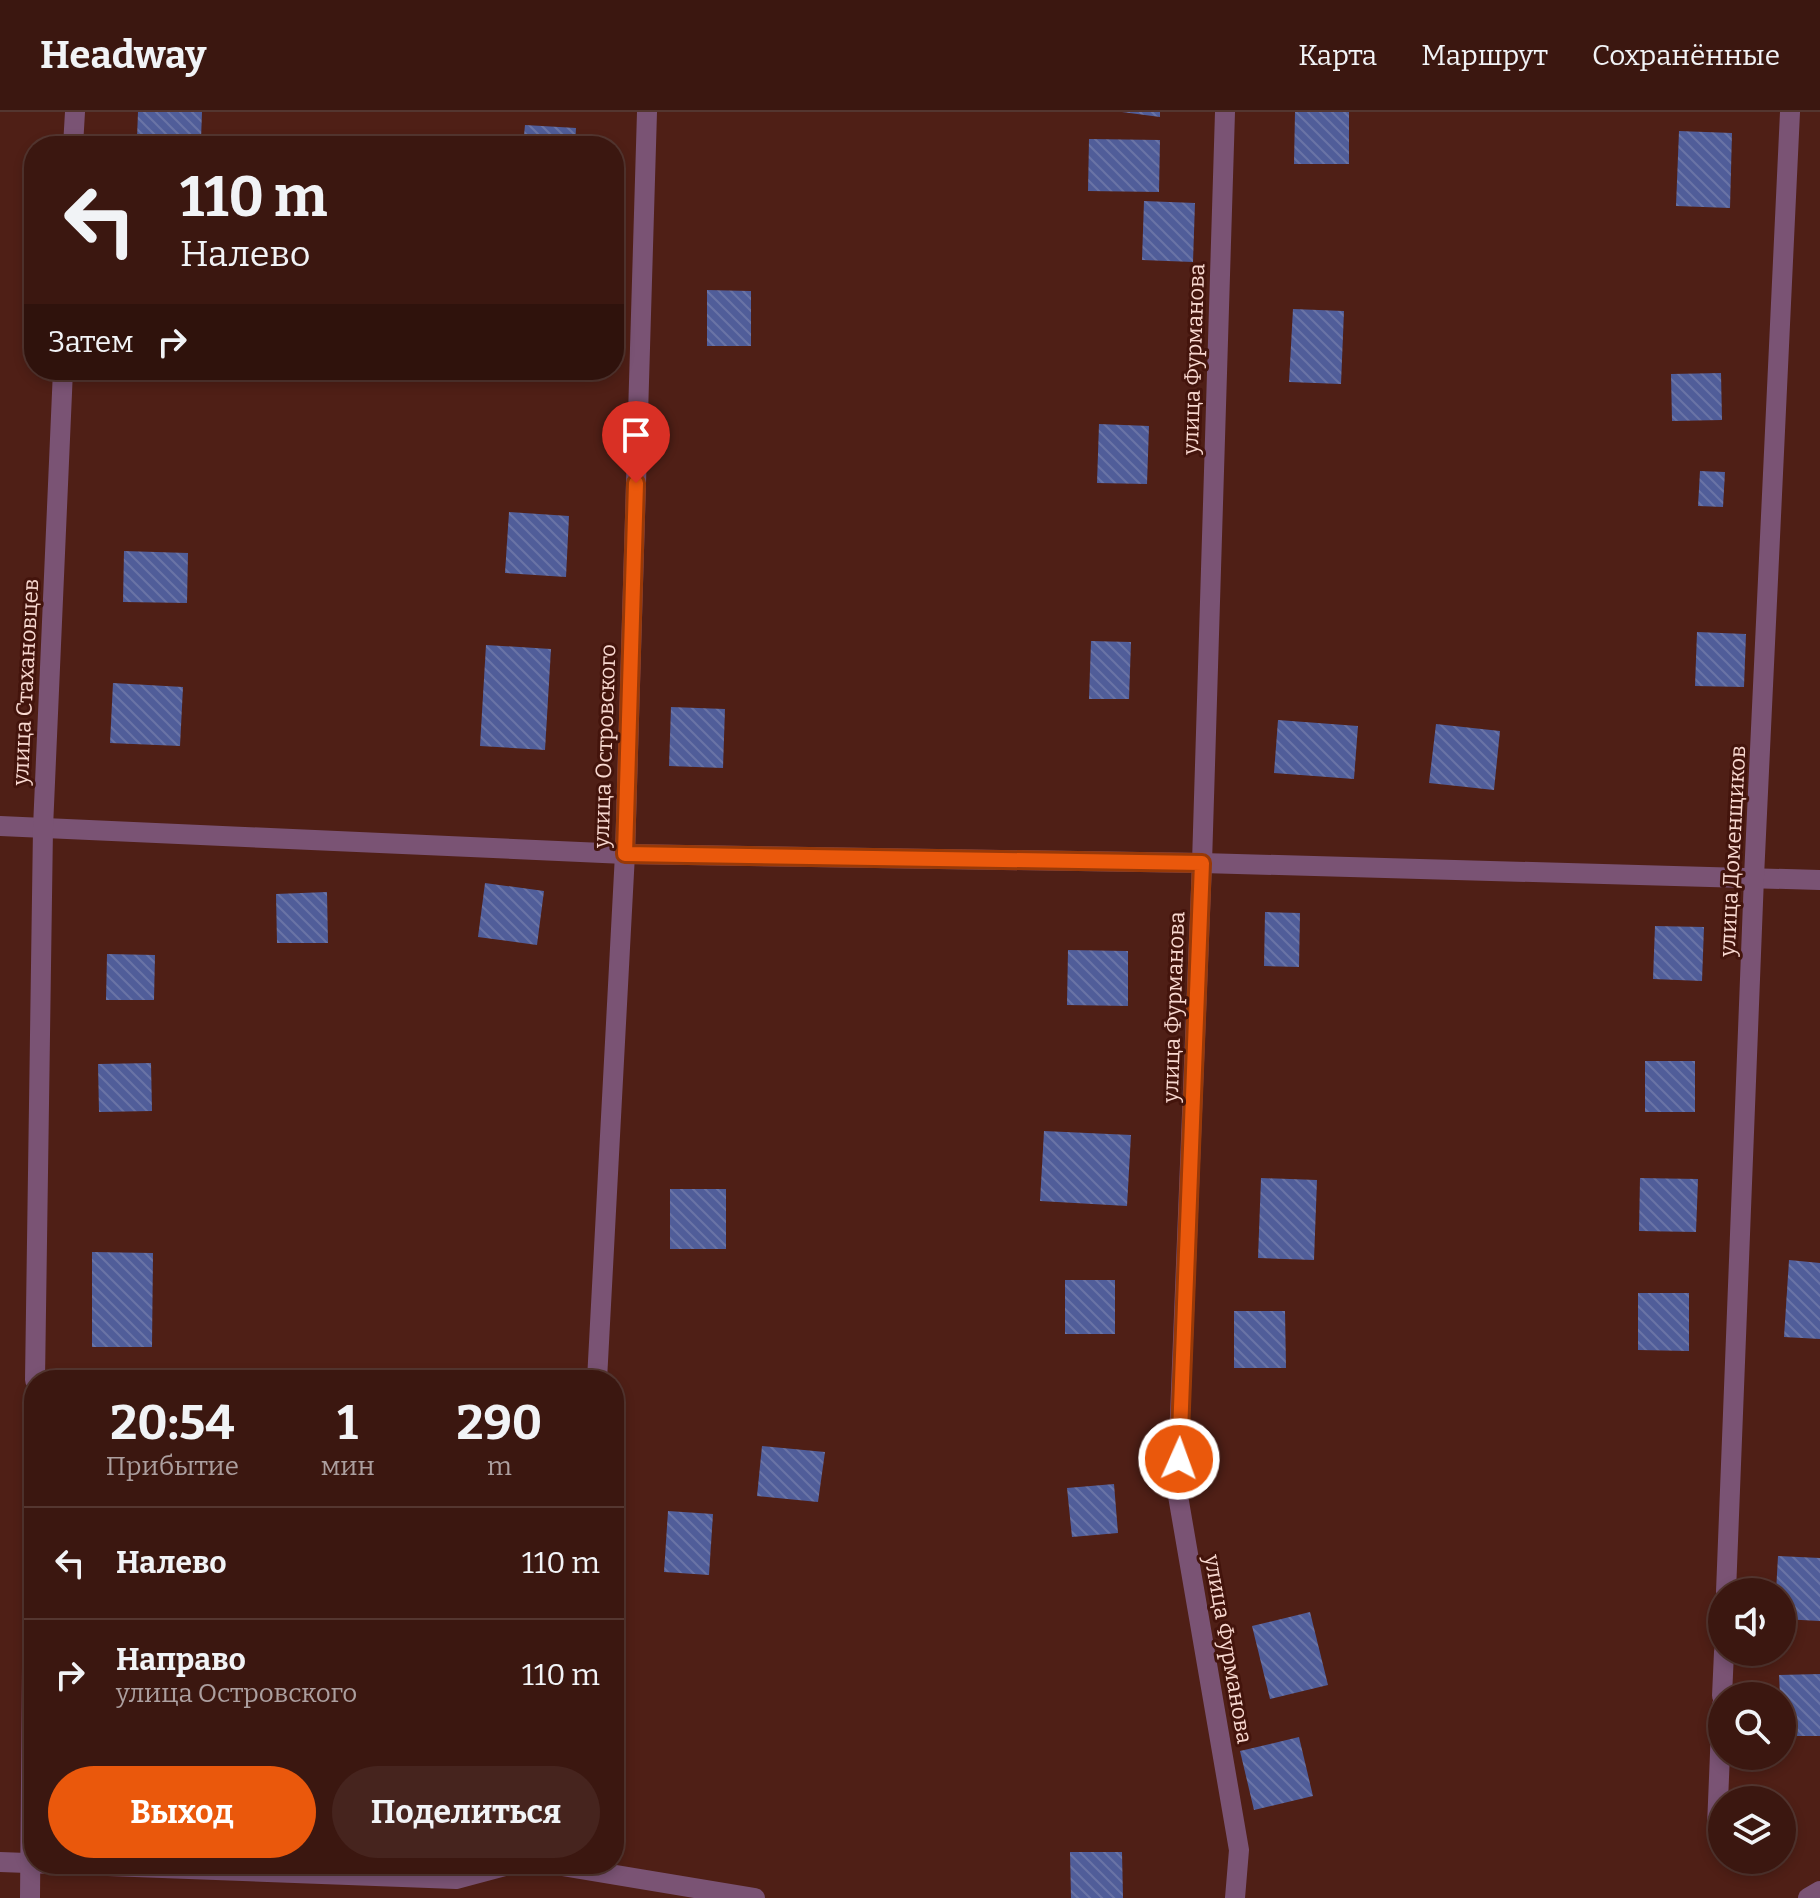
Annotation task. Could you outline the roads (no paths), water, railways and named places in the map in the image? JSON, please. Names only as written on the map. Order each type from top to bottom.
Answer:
[{"type":"street","points":[[74,136],[75,112]]},
{"type":"street","name":"улица Островского","points":[[598,1370],[625,854],[647,112]]},
{"type":"street","name":"улица Фурманова","points":[[1225,112],[1202,863],[1177,1490],[1239,1850],[1235,1898]]},
{"type":"street","name":"улица Доменщиков","points":[[1727,1578],[1754,877],[1790,112]]},
{"type":"street","name":"улица Стахановцев","points":[[35,1370],[43,828],[63,380]]},
{"type":"street","points":[[0,826],[625,854],[1202,863],[1820,880]]},
{"type":"street","points":[[0,1862],[24,1865]]},
{"type":"street","points":[[28,1874],[30,1898]]},
{"type":"street","points":[[291,1874],[456,1879],[475,1874]]},
{"type":"street","points":[[610,1874],[755,1898]]},
{"type":"street","points":[[1808,1898],[1820,1891]]}]
